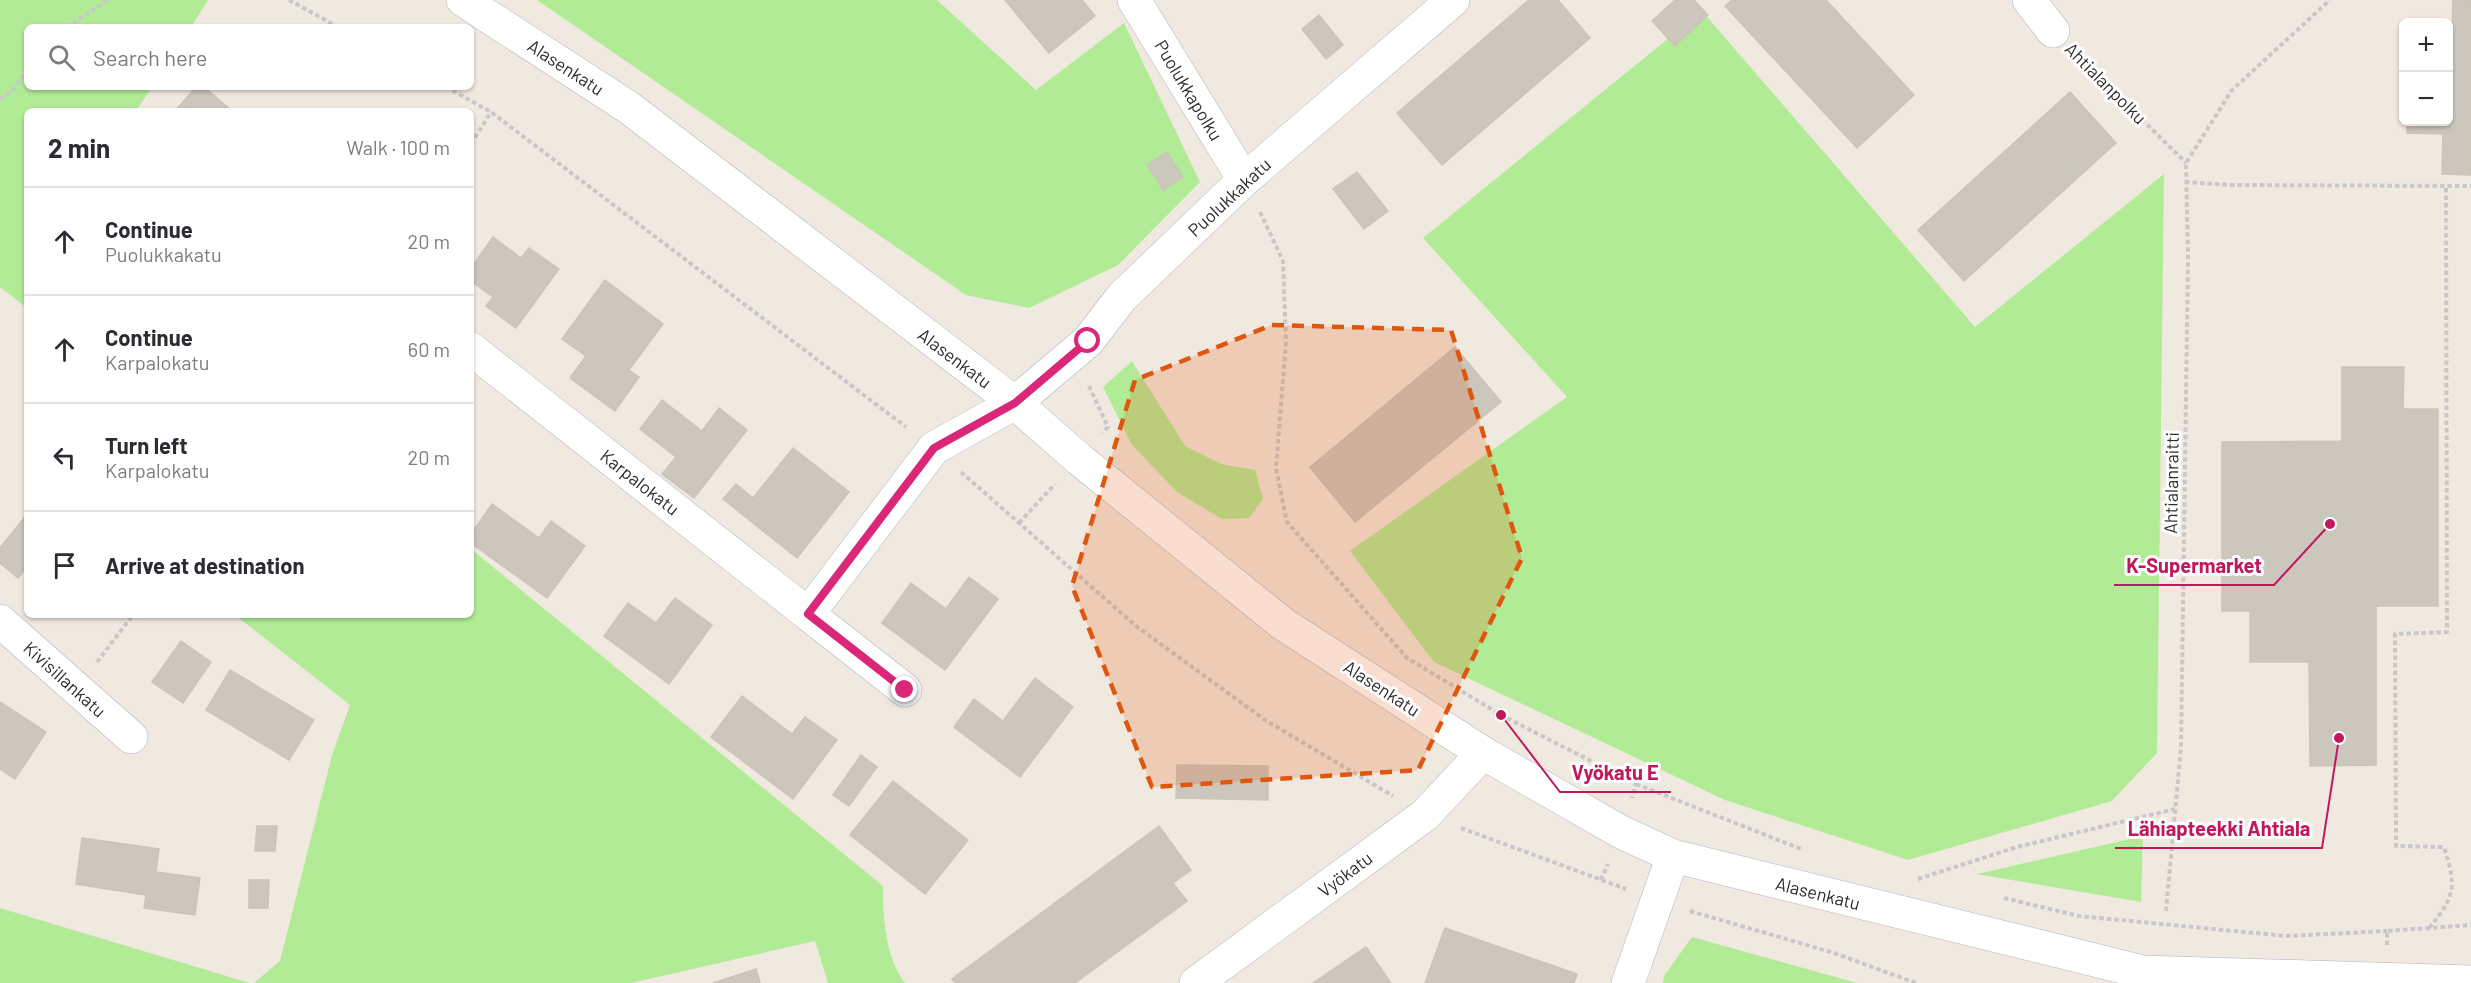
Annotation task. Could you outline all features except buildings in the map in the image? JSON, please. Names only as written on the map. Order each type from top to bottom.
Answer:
[{"type":"street","name":"Alasenkatu","points":[[463,0],[628,107],[1015,403],[1079,459],[1282,624],[1483,753],[1621,832],[1673,856],[2143,972],[2471,982]]},
{"type":"street","name":"Puolukkapolku","points":[[1134,0],[1244,180]]},
{"type":"street","name":"Puolukkakatu","points":[[1015,403],[1088,341],[1122,297],[1244,180],[1453,0]]},
{"type":"street","name":"Ahtialanpolku","points":[[2029,0],[2053,31]]},
{"type":"street","name":"Karpalokatu","points":[[474,351],[905,690]]},
{"type":"street","points":[[808,614],[934,448],[1015,403]]},
{"type":"street","name":"Kivisillankatu","points":[[0,621],[131,737]]},
{"type":"street","name":"Vyökatu","points":[[1196,983],[1425,815],[1483,753]]},
{"type":"street","points":[[1628,983],[1673,856]]},
{"type":"path","points":[[71,24],[108,0]]},
{"type":"path","points":[[289,0],[333,24]]},
{"type":"path","points":[[2186,162],[2232,90],[2330,0]]},
{"type":"path","name":"Ahtialanpolku","points":[[2053,31],[2186,162]]},
{"type":"path","points":[[0,99],[11,92],[24,76]]},
{"type":"path","points":[[451,90],[491,112],[934,448],[1136,626],[1264,720],[1425,815],[1656,901],[1834,953],[1916,983]]},
{"type":"path","points":[[474,139],[491,112]]},
{"type":"path","name":"Ahtialanraitti","points":[[2166,911],[2181,747],[2188,258],[2186,162]]},
{"type":"path","points":[[1244,180],[1283,261],[1286,342],[1276,468],[1287,522],[1407,658],[1501,715],[1636,784],[1806,850]]},
{"type":"path","points":[[2185,182],[2230,185],[2471,186]]},
{"type":"path","points":[[2429,928],[2449,904],[2452,872],[2444,847],[2396,846],[2395,634],[2447,633],[2446,185]]},
{"type":"path","points":[[77,689],[131,618]]},
{"type":"path","points":[[1601,880],[1621,832],[1636,784]]},
{"type":"path","points":[[1919,879],[2017,847],[2175,809]]},
{"type":"path","points":[[1908,877],[1931,881]]},
{"type":"path","points":[[1999,897],[2079,916],[2286,936],[2471,925]]},
{"type":"path","points":[[2387,931],[2387,980]]},
{"type":"highlighted area","points":[[1272,325],[1451,330],[1522,558],[1418,770],[1152,787],[1072,586],[1135,380]]},
{"type":"green space","points":[[0,0],[208,0],[193,24],[24,24],[24,90],[150,90],[138,108],[24,108],[24,306],[0,287]]},
{"type":"green space","points":[[537,0],[937,0],[1036,90],[1124,23],[1200,182],[1118,265],[1029,308],[966,295]]},
{"type":"green space","points":[[1702,11],[1975,327],[2164,174],[2157,753],[2112,801],[1908,860],[1725,800],[1434,662],[1350,551],[1567,397],[1423,238]]},
{"type":"green space","points":[[1132,361],[1185,446],[1221,464],[1255,470],[1263,499],[1249,518],[1222,519],[1177,492],[1132,445],[1103,387]]},
{"type":"green space","points":[[474,551],[883,886],[886,936],[893,961],[905,983],[828,983],[815,941],[631,983],[254,983],[280,961],[332,755],[350,705],[239,618],[474,618]]},
{"type":"green space","points":[[2143,836],[2141,902],[1977,874]]},
{"type":"green space","points":[[0,908],[250,983],[0,983]]},
{"type":"green space","points":[[1692,937],[1857,983],[1663,983],[1664,976]]},
{"type":"place","name":"K-Supermarket","points":[[2330,524]]},
{"type":"place","name":"Vyökatu E","points":[[1501,715]]},
{"type":"place","name":"Lähiapteekki Ahtiala","points":[[2339,738]]},
{"type":"route","points":[[905,690],[808,614],[934,448],[1015,403],[1088,341]]}]
